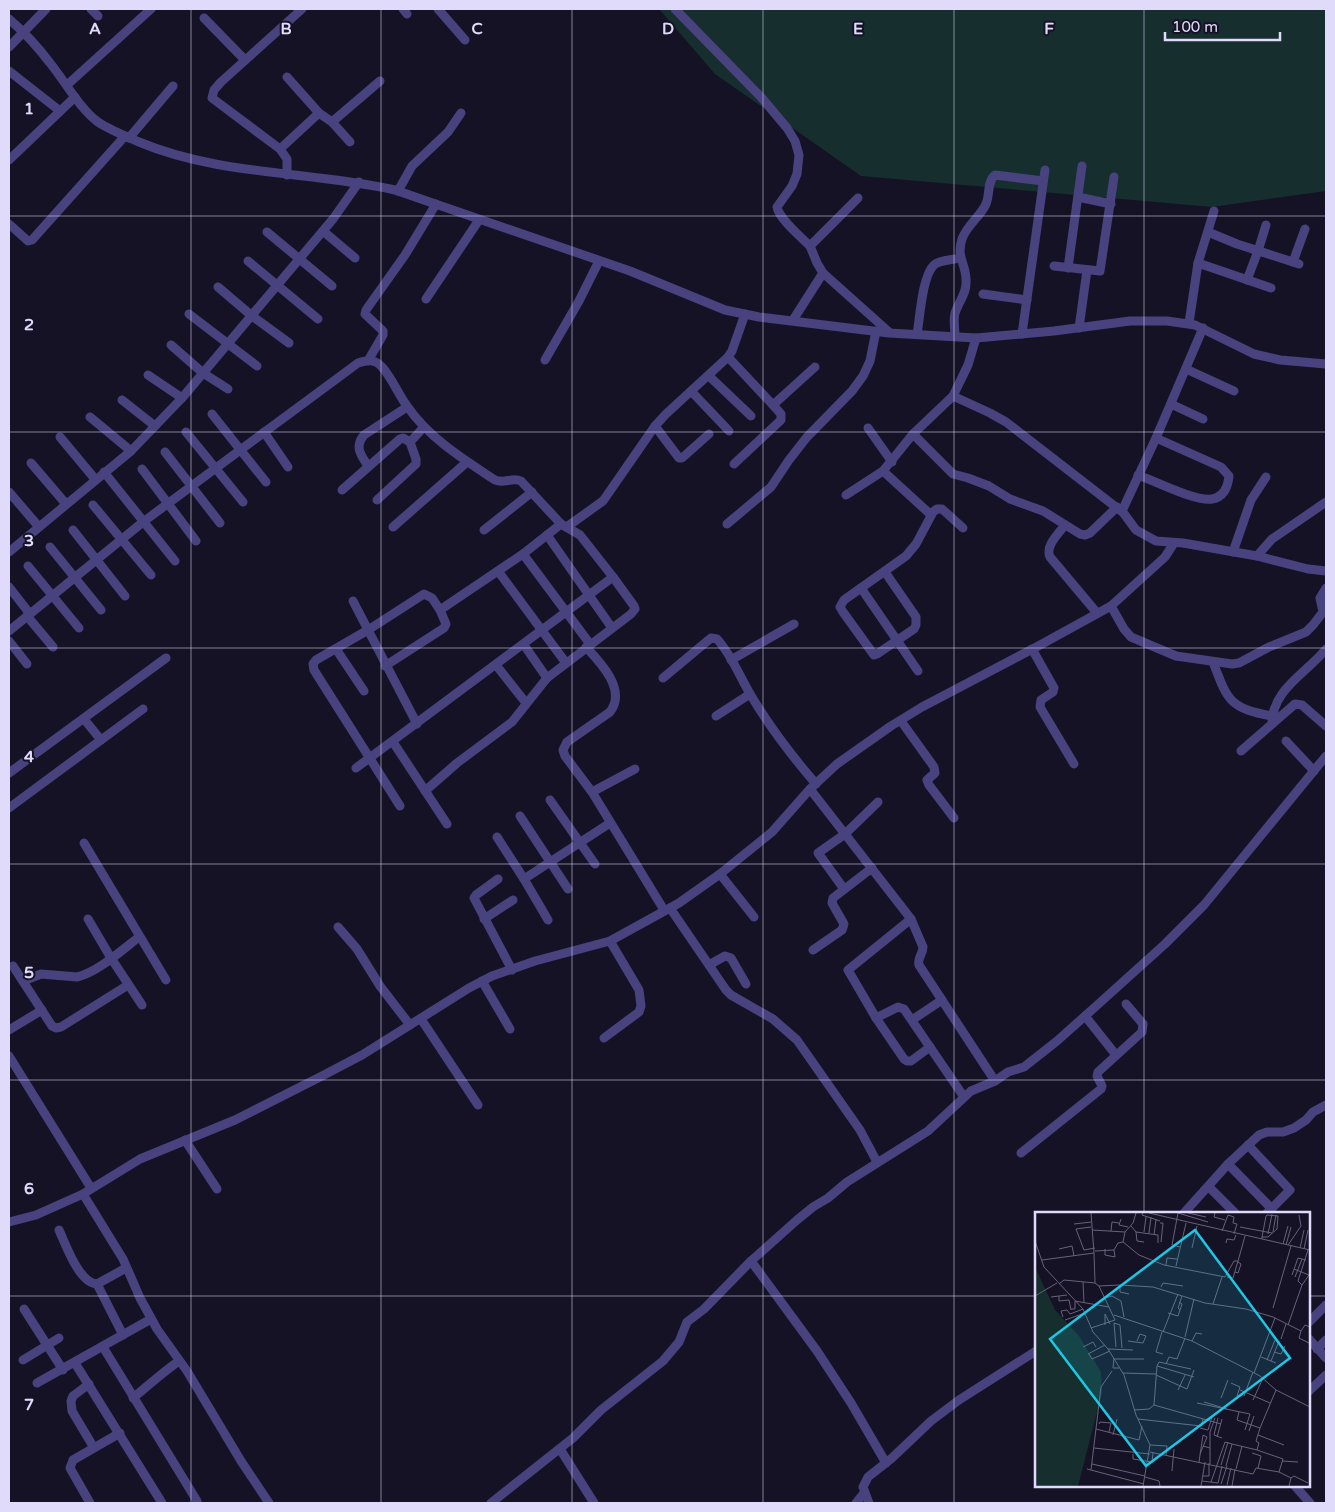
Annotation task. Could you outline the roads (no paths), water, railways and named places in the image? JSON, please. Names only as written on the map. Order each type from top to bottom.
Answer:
[{"type":"street","points":[[9,47],[22,31],[46,9]]},
{"type":"street","points":[[91,9],[98,16]]},
{"type":"street","points":[[67,85],[151,9]]},
{"type":"street","points":[[288,175],[286,159],[280,149],[212,98],[214,90],[302,9]]},
{"type":"street","points":[[438,9],[465,40]]},
{"type":"street","points":[[675,9],[761,97],[787,128],[795,141],[799,155],[797,174],[792,186],[777,207],[778,212],[810,246],[823,273],[889,332]]},
{"type":"street","points":[[204,18],[246,60]]},
{"type":"street","points":[[9,19],[51,63],[75,97],[97,121],[153,148],[193,160],[288,175],[360,182],[398,191],[644,276],[725,310],[876,331],[976,338],[1130,321],[1167,321],[1189,323],[1203,328],[1254,354],[1280,360],[1326,364]]},
{"type":"street","points":[[9,71],[60,111]]},
{"type":"street","points":[[288,77],[319,113],[332,122],[350,142]]},
{"type":"street","points":[[332,122],[380,81]]},
{"type":"street","points":[[9,224],[23,239],[32,240],[173,86]]},
{"type":"street","points":[[9,160],[75,97]]},
{"type":"street","points":[[280,149],[319,113]]},
{"type":"street","points":[[398,191],[412,166],[448,132],[461,113]]},
{"type":"street","points":[[1068,268],[1082,166]]},
{"type":"street","points":[[1022,334],[1045,170]]},
{"type":"street","points":[[955,336],[956,313],[965,293],[966,282],[966,274],[960,258],[963,237],[969,225],[985,206],[993,177],[995,175],[1043,181]]},
{"type":"street","points":[[1054,266],[1098,272],[1102,268],[1114,177]]},
{"type":"street","points":[[9,552],[131,451],[182,398],[278,286],[360,182]]},
{"type":"street","points":[[810,246],[858,198]]},
{"type":"street","points":[[1078,198],[1111,204]]},
{"type":"street","points":[[369,360],[383,335],[383,331],[368,319],[365,314],[366,310],[405,255],[436,204]]},
{"type":"street","points":[[1189,323],[1198,263],[1214,211]]},
{"type":"street","points":[[426,299],[479,220]]},
{"type":"street","points":[[1247,280],[1266,225]]},
{"type":"street","points":[[1208,232],[1296,263],[1305,229]]},
{"type":"street","points":[[323,231],[356,258]]},
{"type":"street","points":[[267,232],[332,286]]},
{"type":"street","points":[[917,334],[926,282],[930,271],[937,263],[960,258]]},
{"type":"street","points":[[248,261],[318,319]]},
{"type":"street","points":[[545,360],[579,301],[599,261]]},
{"type":"street","points":[[1198,263],[1271,288]]},
{"type":"street","points":[[1079,328],[1087,270]]},
{"type":"street","points":[[793,320],[823,273]]},
{"type":"street","points":[[218,287],[252,316],[289,343]]},
{"type":"street","points":[[983,294],[1027,300]]},
{"type":"street","points":[[189,314],[257,366]]},
{"type":"street","points":[[440,610],[523,554],[547,535],[603,501],[655,426],[728,358],[745,314]]},
{"type":"street","points":[[913,434],[953,474],[989,486],[1010,499],[1043,511],[1080,534],[1085,535],[1119,509],[1156,438],[1203,328]]},
{"type":"street","points":[[727,524],[771,487],[807,438],[852,391],[863,376],[870,361],[876,331]]},
{"type":"street","points":[[846,495],[883,471],[913,434],[953,396],[968,365],[976,338]]},
{"type":"street","points":[[172,345],[203,373],[228,389]]},
{"type":"street","points":[[728,358],[781,414],[781,420],[734,464]]},
{"type":"street","points":[[9,631],[120,540],[215,468],[358,363],[373,360],[382,367],[407,407],[424,427],[466,462],[498,482],[511,479],[521,481],[564,525],[580,535],[635,609],[547,678],[505,728],[457,763],[425,791]]},
{"type":"street","points":[[773,405],[815,367]]},
{"type":"street","points":[[1186,369],[1234,392]]},
{"type":"street","points":[[148,375],[182,398]]},
{"type":"street","points":[[709,376],[751,416]]},
{"type":"street","points":[[691,391],[729,431]]},
{"type":"street","points":[[953,396],[1006,422],[1119,509],[1136,530],[1156,541],[1183,543],[1257,556],[1308,569],[1326,571]]},
{"type":"street","points":[[122,400],[155,426]]},
{"type":"street","points":[[1171,404],[1203,418]]},
{"type":"street","points":[[368,466],[359,450],[360,440],[407,407]]},
{"type":"street","points":[[212,414],[266,482]]},
{"type":"street","points":[[90,417],[131,451]]},
{"type":"street","points":[[655,426],[679,458],[682,458],[709,434]]},
{"type":"street","points":[[410,442],[424,427]]},
{"type":"street","points":[[868,428],[892,462]]},
{"type":"street","points":[[186,432],[243,502]]},
{"type":"street","points":[[264,432],[288,466]]},
{"type":"street","points":[[60,437],[95,480]]},
{"type":"street","points":[[342,490],[403,438],[410,442],[416,464],[377,500]]},
{"type":"street","points":[[1138,475],[1197,498],[1211,500],[1219,497],[1225,490],[1229,476],[1222,467],[1156,438]]},
{"type":"street","points":[[165,452],[220,524]]},
{"type":"street","points":[[392,527],[466,462]]},
{"type":"street","points":[[31,463],[66,504]]},
{"type":"street","points":[[142,469],[196,540]]},
{"type":"street","points":[[883,471],[932,514]]},
{"type":"street","points":[[104,472],[175,561]]},
{"type":"street","points":[[1233,552],[1251,500],[1266,477]]},
{"type":"street","points":[[9,492],[39,527]]},
{"type":"street","points":[[484,530],[532,492]]},
{"type":"street","points":[[1257,556],[1272,539],[1326,502]]},
{"type":"street","points":[[93,505],[120,540],[151,575]]},
{"type":"street","points":[[885,572],[916,618],[916,625],[914,629],[874,655],[840,607],[844,600],[885,572],[912,550],[932,514],[937,509],[942,509],[963,528]]},
{"type":"street","points":[[1065,525],[1050,546],[1048,553],[1097,613]]},
{"type":"street","points":[[73,530],[125,596]]},
{"type":"street","points":[[547,535],[612,628]]},
{"type":"street","points":[[9,1222],[36,1215],[87,1191],[140,1159],[235,1120],[322,1076],[362,1055],[492,976],[535,960],[610,941],[667,909],[720,874],[781,823],[813,787],[837,764],[922,707],[1111,606],[1165,557],[1174,543]]},
{"type":"street","points":[[50,547],[101,610]]},
{"type":"street","points":[[523,554],[607,671],[616,694],[615,706],[610,712],[567,742],[563,750],[565,756],[592,792],[610,823],[667,909],[726,990],[731,995],[773,1018],[797,1040],[860,1130],[877,1162]]},
{"type":"street","points":[[28,566],[79,628]]},
{"type":"street","points":[[498,571],[566,663]]},
{"type":"street","points":[[356,768],[566,614],[613,577]]},
{"type":"street","points":[[9,587],[53,648]]},
{"type":"street","points":[[861,588],[918,671]]},
{"type":"street","points":[[1111,606],[1124,629],[1131,637],[1176,656],[1232,664],[1239,663],[1262,650],[1306,632],[1323,618],[1320,598],[1326,588]]},
{"type":"street","points":[[385,666],[444,628],[446,621],[432,598],[424,594],[368,630],[316,660],[313,664],[314,670],[400,806]]},
{"type":"street","points":[[353,601],[385,666],[417,724]]},
{"type":"street","points":[[731,660],[794,624]]},
{"type":"street","points":[[663,678],[711,638],[719,641],[750,694],[844,834],[911,919],[923,947],[923,951],[918,958],[919,965],[995,1081]]},
{"type":"street","points":[[9,641],[27,664]]},
{"type":"street","points":[[524,645],[547,678]]},
{"type":"street","points":[[336,649],[364,691]]},
{"type":"street","points":[[1032,649],[1054,690],[1041,700],[1040,707],[1074,764]]},
{"type":"street","points":[[1272,720],[1274,708],[1288,684],[1306,670],[1326,649]]},
{"type":"street","points":[[9,773],[166,658]]},
{"type":"street","points":[[1213,662],[1224,692],[1231,701],[1248,711],[1272,720]]},
{"type":"street","points":[[496,665],[526,703]]},
{"type":"street","points":[[716,716],[750,694]]},
{"type":"street","points":[[1241,751],[1272,720],[1297,703],[1302,705],[1326,726]]},
{"type":"street","points":[[9,808],[143,709]]},
{"type":"street","points":[[84,719],[101,740]]},
{"type":"street","points":[[901,721],[934,767],[935,772],[927,780],[954,818]]},
{"type":"street","points":[[1286,741],[1314,771]]},
{"type":"street","points":[[393,742],[447,824]]},
{"type":"street","points":[[491,1503],[560,1449],[601,1410],[663,1361],[679,1342],[687,1322],[704,1309],[751,1261],[813,1207],[877,1162],[928,1131],[971,1091],[995,1081],[1008,1072],[1024,1067],[1085,1016],[1165,944],[1204,905],[1326,756]]},
{"type":"street","points":[[592,792],[634,769]]},
{"type":"street","points":[[550,800],[595,864]]},
{"type":"street","points":[[844,889],[818,853],[844,834],[878,802]]},
{"type":"street","points":[[520,816],[568,889]]},
{"type":"street","points":[[524,879],[610,823]]},
{"type":"street","points":[[497,836],[548,920]]},
{"type":"street","points":[[84,843],[166,980]]},
{"type":"street","points":[[813,950],[844,927],[832,900],[872,868]]},
{"type":"street","points":[[720,874],[754,917]]},
{"type":"street","points":[[498,880],[474,898],[512,970]]},
{"type":"street","points":[[484,919],[513,900]]},
{"type":"street","points":[[88,919],[128,986],[142,1005]]},
{"type":"street","points":[[911,919],[848,970],[876,1018],[904,1059],[911,1061],[930,1047]]},
{"type":"street","points":[[338,927],[357,949],[380,986],[410,1025]]},
{"type":"street","points":[[23,981],[41,974],[77,977],[111,958],[139,937]]},
{"type":"street","points":[[604,1038],[639,1012],[641,1006],[639,990],[610,941]]},
{"type":"street","points":[[709,965],[728,956],[746,984]]},
{"type":"street","points":[[14,966],[52,1026],[56,1028],[61,1027],[128,986]]},
{"type":"street","points":[[482,981],[510,1029]]},
{"type":"street","points":[[912,1020],[942,1000]]},
{"type":"street","points":[[1020,1153],[1101,1090],[1102,1086],[1097,1076],[1098,1072],[1144,1029],[1143,1024],[1126,1004]]},
{"type":"street","points":[[876,1018],[901,1006],[964,1097]]},
{"type":"street","points":[[9,1030],[42,1010]]},
{"type":"street","points":[[1085,1016],[1116,1055]]},
{"type":"street","points":[[421,1020],[478,1105]]},
{"type":"street","points":[[9,1056],[87,1191],[151,1319],[198,1388],[241,1461],[269,1503]]},
{"type":"street","points":[[1187,1212],[1228,1164],[1259,1135],[1267,1132],[1284,1132],[1294,1128],[1306,1120],[1313,1112],[1326,1105]]},
{"type":"street","points":[[185,1140],[217,1189]]},
{"type":"street","points":[[1228,1164],[1269,1211],[1290,1190],[1248,1145]]},
{"type":"street","points":[[1209,1187],[1234,1212]]},
{"type":"street","points":[[59,1230],[78,1268],[86,1280],[92,1284],[97,1284],[126,1268]]},
{"type":"street","points":[[751,1261],[817,1351],[851,1403],[886,1463]]},
{"type":"street","points":[[97,1284],[123,1335]]},
{"type":"street","points":[[1310,1321],[1326,1305]]},
{"type":"street","points":[[24,1309],[62,1370]]},
{"type":"street","points":[[37,1384],[151,1319]]},
{"type":"street","points":[[23,1360],[59,1338]]},
{"type":"street","points":[[1326,1340],[1312,1345],[1326,1358]]},
{"type":"street","points":[[103,1347],[197,1502]]},
{"type":"street","points":[[869,1503],[863,1487],[866,1480],[931,1421],[959,1400],[1035,1352]]},
{"type":"street","points":[[133,1398],[154,1382],[162,1372],[179,1360]]},
{"type":"street","points":[[75,1362],[162,1503]]},
{"type":"street","points":[[1310,1390],[1326,1375]]},
{"type":"street","points":[[89,1384],[73,1396],[71,1406],[94,1448]]},
{"type":"street","points":[[90,1503],[70,1468],[73,1460],[120,1433]]},
{"type":"street","points":[[560,1449],[594,1503]]},
{"type":"street","points":[[1296,1487],[1310,1503]]},
{"type":"street","points":[[856,1503],[864,1493]]}]
